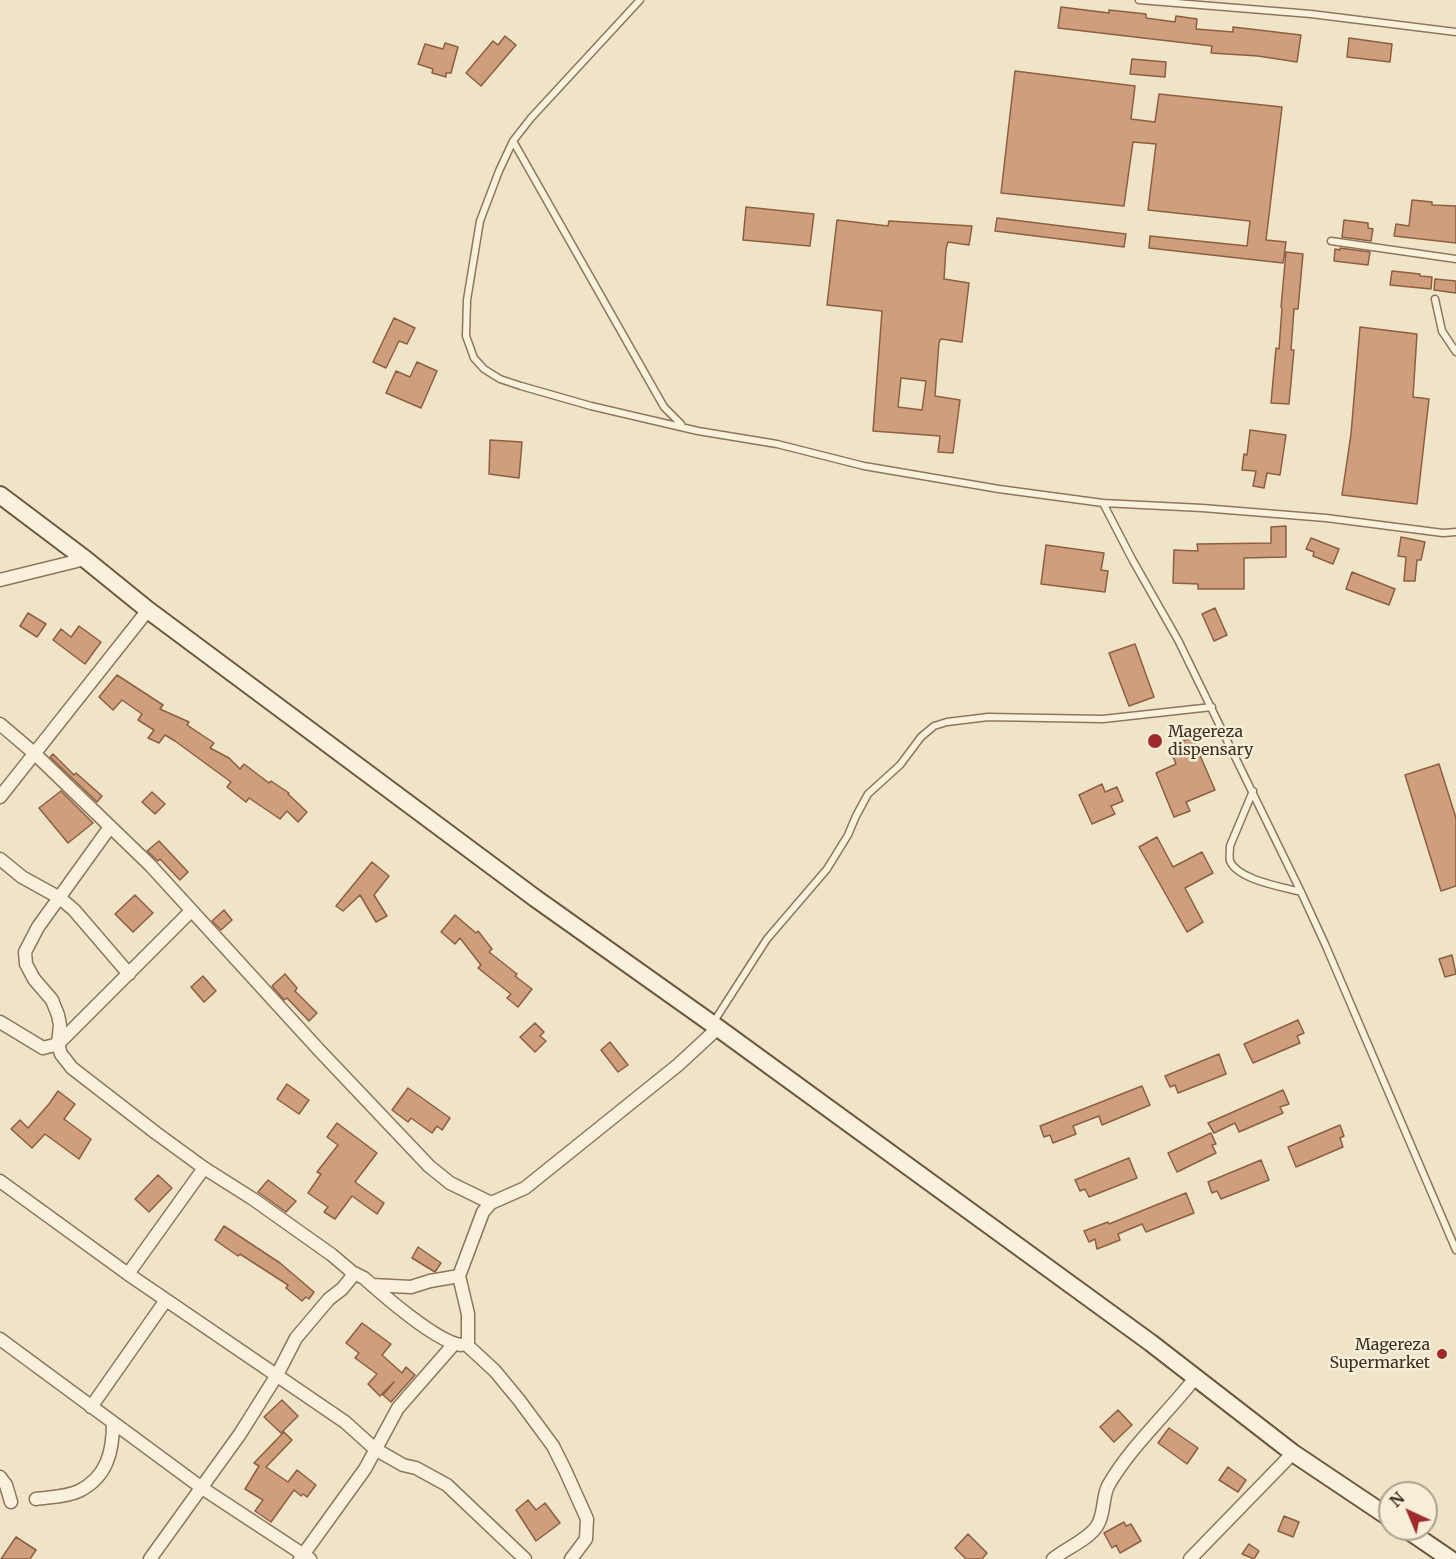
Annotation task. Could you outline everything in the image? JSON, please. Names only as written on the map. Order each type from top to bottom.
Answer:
[{"type":"street","points":[[0,495],[148,610],[535,898],[1151,1343],[1293,1453],[1378,1510]]},
{"type":"street","points":[[0,580],[85,559]]},
{"type":"street","points":[[0,797],[148,610]]},
{"type":"street","points":[[0,724],[34,753],[150,865],[191,912],[429,1166],[450,1183],[491,1203]]},
{"type":"street","points":[[110,827],[38,927],[25,952],[26,964],[34,979],[52,1000],[58,1015],[60,1025],[58,1044],[61,1054],[72,1068],[204,1168],[253,1199],[332,1255],[435,1334],[454,1344],[468,1346],[495,1371],[553,1446],[587,1519],[586,1539],[571,1559]]},
{"type":"street","points":[[0,859],[21,876],[60,898],[74,910],[129,974]]},
{"type":"street","points":[[0,1022],[43,1048],[58,1044],[191,912]]},
{"type":"street","points":[[468,1346],[466,1336],[468,1314],[459,1276],[483,1212],[491,1203],[525,1188],[678,1065],[715,1026]]},
{"type":"street","points":[[128,1274],[204,1168]]},
{"type":"street","points":[[0,1181],[128,1274],[345,1422],[375,1449],[447,1485],[525,1559]]},
{"type":"street","points":[[150,1559],[202,1488],[277,1375],[296,1338],[329,1299],[351,1278],[352,1272]]},
{"type":"street","points":[[372,1285],[411,1287],[459,1276]]},
{"type":"street","points":[[91,1407],[166,1300]]},
{"type":"street","points":[[0,1339],[202,1488],[304,1558],[360,1477],[398,1408],[454,1344]]},
{"type":"street","points":[[1053,1559],[1085,1538],[1097,1526],[1107,1488],[1137,1446],[1178,1401],[1195,1378]]},
{"type":"street","points":[[36,1499],[78,1492],[105,1470],[111,1451],[113,1423]]},
{"type":"street","points":[[1190,1559],[1293,1453]]},
{"type":"street","points":[[0,1477],[6,1485],[11,1502]]},
{"type":"street","points":[[1424,1541],[1450,1559]]},
{"type":"lane","points":[[640,0],[531,117],[513,141],[499,171],[480,221],[467,300],[466,336],[474,358],[484,369],[500,379],[521,387],[591,406],[683,427],[777,444],[864,466],[999,489],[1103,503],[1202,507],[1326,518],[1443,533],[1456,532]]},
{"type":"lane","points":[[1139,0],[1311,14],[1456,32]]},
{"type":"lane","points":[[513,141],[664,407],[683,427]]},
{"type":"lane","points":[[1331,241],[1456,259]]},
{"type":"lane","points":[[1436,299],[1442,331],[1456,352]]},
{"type":"lane","points":[[1103,503],[1178,640],[1301,892],[1456,1250]]},
{"type":"lane","points":[[715,1026],[767,939],[827,869],[848,835],[864,801],[900,765],[921,737],[934,726],[947,722],[988,717],[1103,719],[1212,707]]},
{"type":"lane","points":[[1253,791],[1230,846],[1229,855],[1232,863],[1249,876],[1301,892]]},
{"type":"building","points":[[1061,7],[1109,13],[1109,10],[1146,14],[1146,18],[1175,22],[1176,16],[1197,19],[1196,29],[1233,32],[1233,27],[1301,35],[1297,62],[1258,56],[1211,53],[1212,46],[1058,28]]},
{"type":"building","points":[[505,36],[516,45],[481,86],[466,73],[493,41],[498,45]]},
{"type":"building","points":[[1349,38],[1392,44],[1390,62],[1347,57]]},
{"type":"building","points":[[445,43],[458,47],[451,73],[446,73],[446,77],[432,73],[433,69],[418,64],[425,44],[443,49]]},
{"type":"building","points":[[1132,59],[1166,62],[1165,77],[1130,74]]},
{"type":"building","points":[[1015,71],[1135,86],[1131,119],[1155,122],[1159,94],[1282,107],[1266,240],[1286,242],[1283,263],[1149,248],[1150,236],[1247,246],[1250,221],[1148,210],[1156,144],[1133,142],[1124,206],[1001,193]]},
{"type":"building","points":[[1412,200],[1432,202],[1432,205],[1456,206],[1456,243],[1394,236],[1396,224],[1409,226]]},
{"type":"building","points":[[746,207],[814,214],[810,246],[743,240]]},
{"type":"building","points":[[997,218],[1126,234],[1124,247],[995,231]]},
{"type":"building","points":[[837,220],[888,226],[889,221],[972,226],[969,245],[948,242],[946,249],[944,279],[969,283],[962,342],[941,339],[939,342],[935,396],[960,400],[953,453],[938,452],[940,436],[873,431],[882,311],[827,305]],"holes":[[[901,378],[926,381],[922,410],[898,407]]]},
{"type":"building","points":[[1344,220],[1368,223],[1368,228],[1373,229],[1371,241],[1342,237]]},
{"type":"building","points":[[1340,248],[1370,252],[1368,265],[1334,261],[1335,249],[1340,250]]},
{"type":"building","points":[[1286,252],[1303,254],[1298,309],[1294,309],[1291,350],[1294,350],[1289,404],[1271,403],[1276,348],[1279,349]]},
{"type":"building","points":[[1392,271],[1432,277],[1431,289],[1390,285]]},
{"type":"building","points":[[1435,279],[1456,281],[1456,293],[1434,290]]},
{"type":"building","points":[[394,318],[415,328],[407,344],[399,341],[386,368],[373,362]]},
{"type":"building","points":[[1360,327],[1417,334],[1413,397],[1429,399],[1417,504],[1342,495],[1351,434]]},
{"type":"building","points":[[417,362],[437,371],[421,408],[386,393],[396,371],[410,377]]},
{"type":"building","points":[[1250,430],[1286,435],[1280,475],[1267,473],[1264,488],[1253,486],[1256,471],[1242,470],[1244,454],[1247,455]]},
{"type":"building","points":[[490,440],[522,442],[519,478],[489,474]]},
{"type":"building","points":[[1286,526],[1286,557],[1244,558],[1244,589],[1198,589],[1198,584],[1173,583],[1174,550],[1198,551],[1197,544],[1271,543],[1271,527]]},
{"type":"building","points":[[1401,537],[1425,542],[1421,560],[1417,560],[1415,581],[1404,581],[1406,557],[1398,556]]},
{"type":"building","points":[[1311,538],[1339,549],[1333,564],[1313,556],[1314,552],[1306,549]]},
{"type":"building","points":[[1046,545],[1104,553],[1101,570],[1108,571],[1105,592],[1041,584]]},
{"type":"building","points":[[1352,572],[1395,589],[1389,605],[1346,589]]},
{"type":"building","points":[[1215,608],[1227,635],[1214,641],[1202,614]]},
{"type":"building","points":[[28,613],[46,624],[37,637],[20,626]]},
{"type":"building","points":[[79,626],[101,642],[85,664],[53,640],[61,629],[71,637]]},
{"type":"building","points":[[1135,644],[1154,697],[1129,706],[1109,653]]},
{"type":"building","points":[[117,675],[163,705],[160,709],[189,722],[187,725],[214,743],[210,748],[229,758],[240,769],[244,764],[269,783],[271,781],[289,793],[307,812],[298,822],[287,811],[280,819],[249,798],[246,802],[227,787],[231,782],[175,741],[165,735],[159,743],[148,738],[154,730],[138,720],[142,714],[122,700],[113,710],[99,697]]},
{"type":"building","points":[[1192,737],[1215,790],[1186,802],[1190,811],[1174,817],[1156,773],[1176,764],[1169,747]]},
{"type":"building","points":[[53,754],[74,775],[76,773],[102,796],[97,802],[50,757]]},
{"type":"building","points":[[1439,764],[1456,818],[1456,886],[1441,891],[1405,775]]},
{"type":"building","points":[[1102,784],[1105,792],[1117,787],[1123,801],[1111,806],[1115,814],[1092,824],[1079,795]]},
{"type":"building","points":[[61,791],[93,823],[68,843],[39,808]]},
{"type":"building","points":[[152,792],[165,804],[155,814],[142,802]]},
{"type":"building","points":[[1157,837],[1173,867],[1202,852],[1213,873],[1185,888],[1203,922],[1187,932],[1139,847]]},
{"type":"building","points":[[159,841],[188,872],[180,880],[160,859],[158,861],[147,851]]},
{"type":"building","points":[[372,862],[389,876],[374,895],[387,916],[376,922],[360,895],[343,911],[336,906]]},
{"type":"building","points":[[135,895],[153,913],[133,932],[115,914]]},
{"type":"building","points":[[224,910],[232,920],[221,930],[212,921]]},
{"type":"building","points":[[455,915],[476,933],[478,931],[492,949],[489,952],[532,989],[518,1007],[507,998],[511,994],[478,968],[481,965],[460,938],[455,944],[441,932]]},
{"type":"building","points":[[1452,955],[1456,974],[1445,977],[1439,959]]},
{"type":"building","points":[[285,974],[297,988],[295,991],[317,1013],[309,1021],[287,998],[284,1000],[272,986]]},
{"type":"building","points":[[203,976],[216,991],[204,1002],[191,987]]},
{"type":"building","points":[[1298,1020],[1304,1033],[1297,1036],[1300,1043],[1253,1063],[1244,1044]]},
{"type":"building","points":[[535,1023],[544,1032],[540,1036],[546,1041],[535,1052],[520,1037]]},
{"type":"building","points":[[610,1042],[628,1065],[618,1072],[601,1050]]},
{"type":"building","points":[[1219,1054],[1226,1074],[1178,1093],[1175,1085],[1170,1087],[1165,1076]]},
{"type":"building","points":[[287,1084],[309,1100],[299,1114],[277,1099]]},
{"type":"building","points":[[1142,1086],[1150,1105],[1102,1125],[1099,1116],[1073,1126],[1076,1134],[1053,1143],[1050,1135],[1044,1137],[1040,1126]]},
{"type":"building","points":[[408,1088],[450,1118],[442,1130],[437,1126],[432,1133],[411,1118],[408,1122],[392,1110]]},
{"type":"building","points":[[1283,1090],[1289,1104],[1280,1107],[1283,1113],[1239,1132],[1235,1123],[1214,1133],[1208,1123]]},
{"type":"building","points":[[58,1091],[75,1104],[64,1119],[91,1139],[79,1159],[45,1134],[32,1148],[11,1129],[20,1120],[28,1128]]},
{"type":"building","points":[[337,1123],[377,1153],[355,1182],[384,1203],[377,1214],[352,1196],[335,1219],[324,1212],[328,1207],[308,1193],[321,1174],[317,1172],[338,1145],[327,1137]]},
{"type":"building","points":[[1340,1125],[1344,1136],[1340,1138],[1343,1147],[1296,1167],[1288,1147]]},
{"type":"building","points":[[1211,1133],[1216,1144],[1212,1145],[1216,1153],[1177,1172],[1168,1153]]},
{"type":"building","points":[[1129,1158],[1137,1178],[1089,1197],[1085,1189],[1080,1191],[1075,1180]]},
{"type":"building","points":[[1261,1160],[1269,1180],[1221,1199],[1217,1191],[1212,1193],[1208,1182]]},
{"type":"building","points":[[158,1175],[172,1188],[149,1212],[135,1199]]},
{"type":"building","points":[[268,1180],[296,1201],[286,1212],[258,1192]]},
{"type":"building","points":[[1186,1193],[1194,1213],[1146,1232],[1142,1224],[1118,1234],[1120,1240],[1097,1249],[1095,1239],[1089,1242],[1084,1231],[1108,1222],[1109,1224]]},
{"type":"building","points":[[224,1226],[280,1263],[314,1292],[309,1299],[306,1297],[302,1301],[286,1288],[288,1285],[215,1240]]},
{"type":"building","points":[[418,1247],[441,1263],[435,1272],[412,1258]]},
{"type":"building","points":[[362,1323],[391,1344],[382,1355],[402,1373],[406,1367],[415,1375],[391,1402],[383,1395],[394,1382],[380,1396],[368,1384],[377,1374],[355,1358],[359,1353],[346,1343]]},
{"type":"building","points":[[282,1400],[298,1416],[281,1433],[264,1417]]},
{"type":"building","points":[[1118,1410],[1132,1425],[1114,1442],[1100,1427]]},
{"type":"building","points":[[1169,1428],[1198,1448],[1187,1464],[1158,1443]]},
{"type":"building","points":[[284,1432],[292,1440],[266,1467],[288,1482],[297,1470],[316,1485],[307,1497],[303,1494],[301,1496],[294,1490],[271,1522],[255,1511],[263,1500],[245,1489],[259,1466],[254,1463]]},
{"type":"building","points":[[1228,1467],[1246,1480],[1238,1492],[1219,1480]]},
{"type":"building","points":[[528,1500],[536,1510],[545,1503],[560,1523],[536,1541],[516,1510]]},
{"type":"building","points":[[1284,1516],[1299,1522],[1293,1537],[1278,1531]]},
{"type":"building","points":[[1124,1522],[1126,1526],[1131,1524],[1141,1541],[1120,1553],[1116,1545],[1112,1548],[1104,1533]]},
{"type":"building","points":[[968,1534],[987,1553],[982,1559],[966,1559],[955,1548]]},
{"type":"building","points":[[16,1537],[36,1550],[30,1559],[1,1559]]},
{"type":"building","points":[[1249,1544],[1259,1551],[1254,1559],[1242,1554]]},
{"type":"place","name":"Magereza dispensary","points":[[1155,741]]},
{"type":"place","name":"Magereza Supermarket","points":[[1442,1354]]}]
